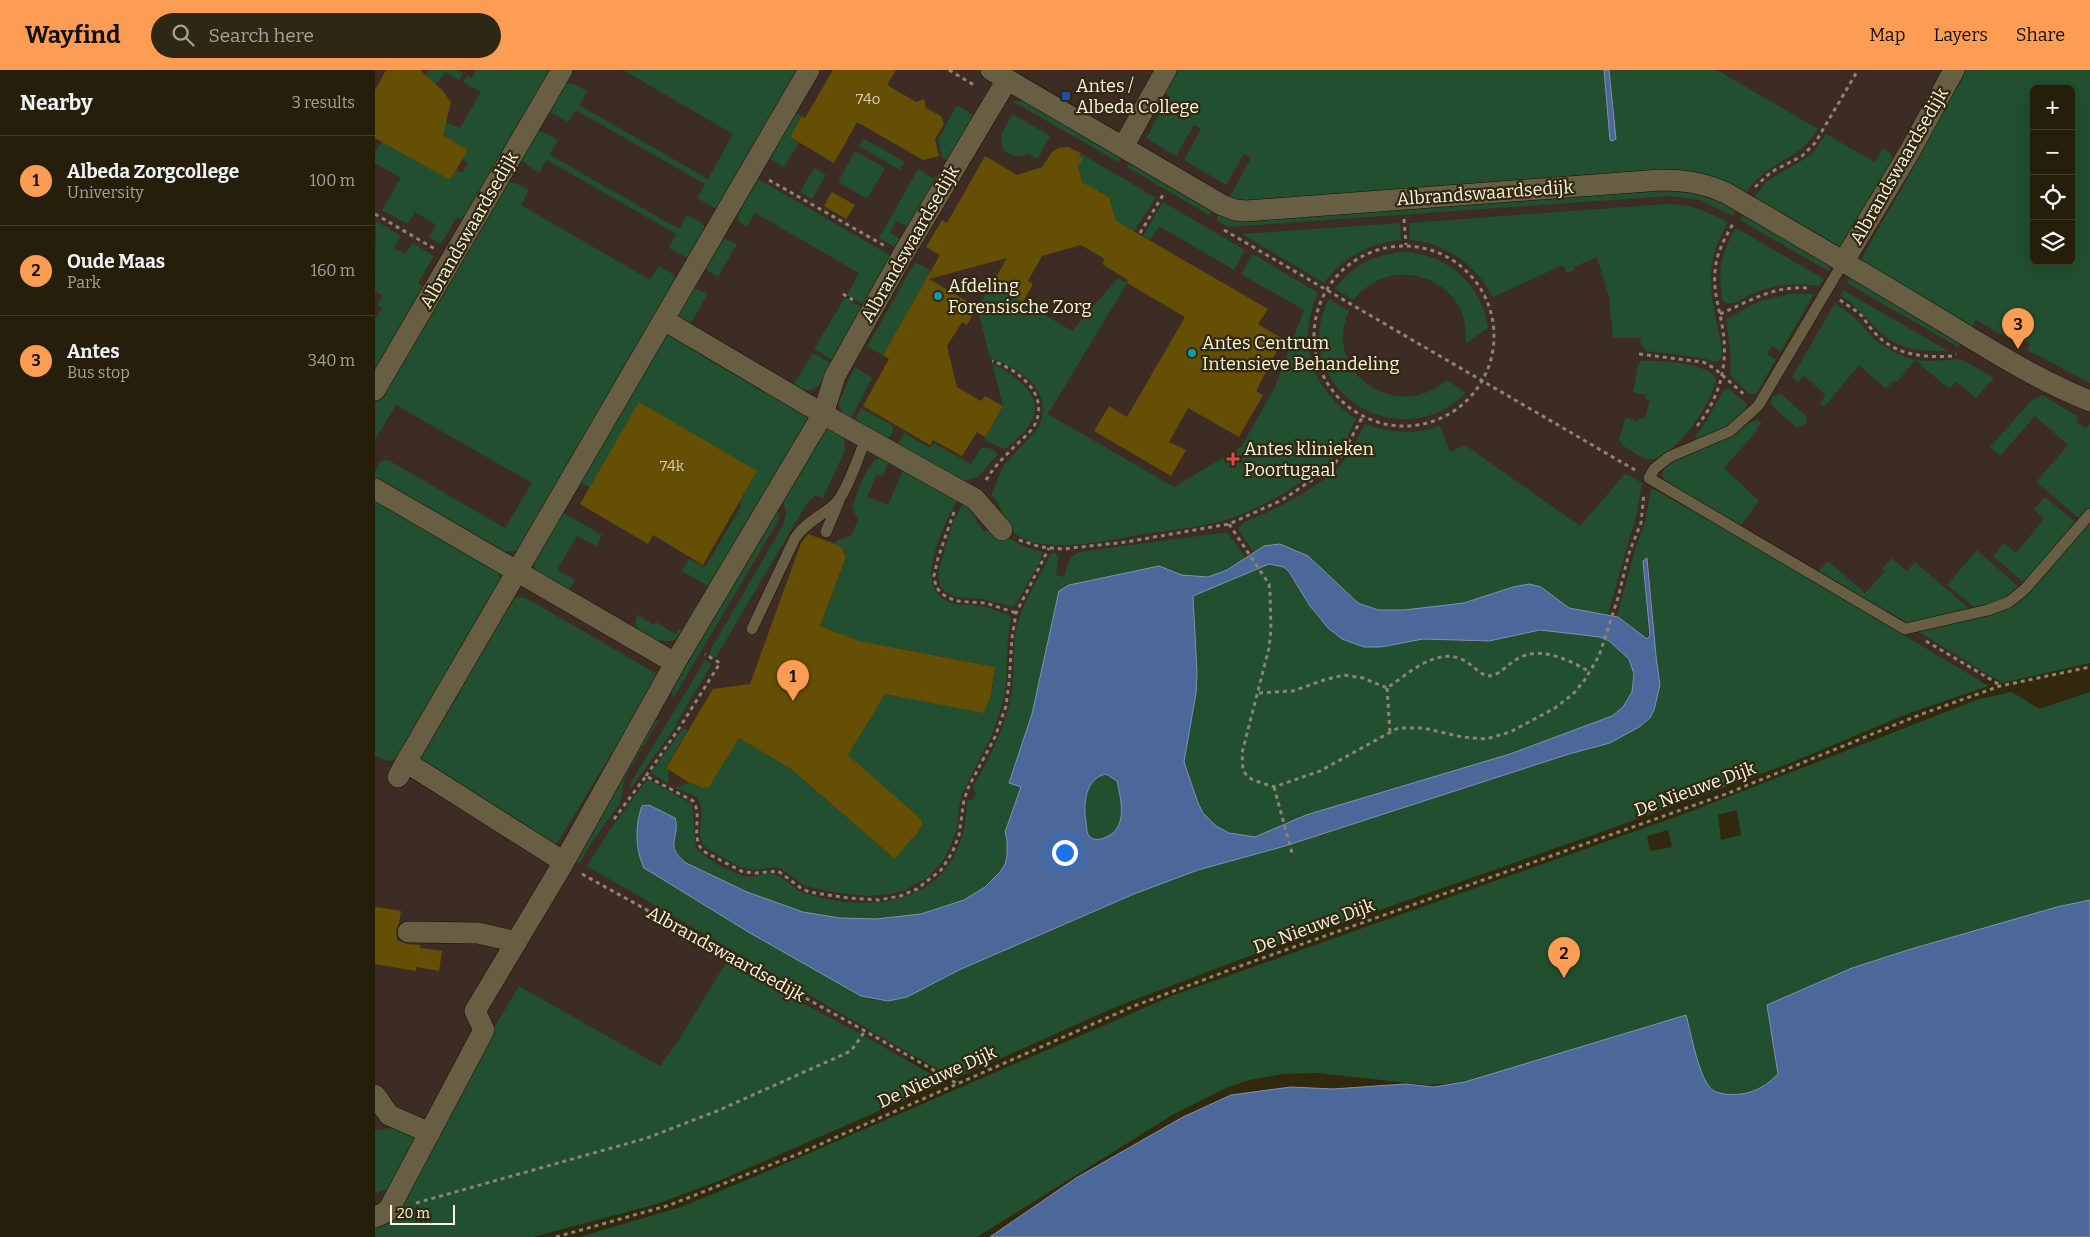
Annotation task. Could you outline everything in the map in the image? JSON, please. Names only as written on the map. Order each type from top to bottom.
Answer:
[{"type":"street","name":"Albrandswaardsedijk","points":[[375,390],[562,70]]},
{"type":"street","points":[[576,867],[402,769],[809,70]]},
{"type":"street","points":[[1123,147],[1166,70]]},
{"type":"street","name":"Albrandswaardsedijk","points":[[1844,261],[1910,151],[1955,70]]},
{"type":"street","name":"Albrandswaardsedijk","points":[[382,1214],[430,1133],[484,1030],[475,1011],[517,942],[576,867],[675,663],[823,414],[835,376],[902,256],[996,98],[999,75],[1222,205],[1240,210],[1661,180],[1681,180],[1707,185],[1739,213],[1844,261],[2014,364],[2047,382],[2090,401]]},
{"type":"street","points":[[664,320],[866,439],[970,497],[1002,530]]},
{"type":"street","points":[[375,489],[675,663]]},
{"type":"street","points":[[408,932],[478,933],[517,942]]},
{"type":"street","points":[[375,1096],[389,1115],[430,1133]]},
{"type":"lane","points":[[1844,261],[1758,406],[1730,431],[1669,456],[1654,469],[1649,478],[1905,629],[1988,610],[2009,602],[2025,590],[2090,514]]},
{"type":"lane","points":[[826,532],[866,439]]},
{"type":"lane","points":[[752,629],[799,532],[805,525],[832,506],[840,497]]},
{"type":"path","points":[[949,70],[996,98]]},
{"type":"path","points":[[1687,449],[1689,438],[1705,415],[1723,376],[1725,350],[1715,286],[1716,265],[1721,244],[1763,178],[1801,156],[1815,143],[1858,70]]},
{"type":"path","points":[[751,170],[902,256]]},
{"type":"path","points":[[1154,190],[1171,199]]},
{"type":"path","points":[[1140,234],[1163,195]]},
{"type":"path","points":[[1728,218],[1739,213]]},
{"type":"path","points":[[1739,213],[1742,226]]},
{"type":"path","points":[[375,214],[452,259]]},
{"type":"path","points":[[1394,220],[1414,218]]},
{"type":"path","points":[[1404,219],[1406,245]]},
{"type":"path","points":[[1218,227],[1649,478],[1644,493],[1641,523],[1629,552],[1618,598],[1599,656],[1590,672],[1573,694],[1555,708],[1499,737],[1475,738],[1413,727],[1398,728],[1320,772],[1274,787],[1253,780],[1243,770],[1243,753],[1266,666],[1271,630],[1269,584],[1229,524]]},
{"type":"path","points":[[1226,232],[1236,231]]},
{"type":"path","points":[[1406,245],[1427,248],[1455,261],[1472,277],[1485,296],[1492,315],[1494,342],[1491,366],[1483,381],[1459,407],[1430,422],[1412,426],[1393,426],[1363,416],[1347,406],[1337,396],[1322,372],[1317,359],[1314,331],[1320,304],[1326,290],[1338,275],[1363,256],[1384,248],[1406,245]]},
{"type":"path","points":[[1720,314],[1765,292],[1787,288],[1807,288],[1826,292],[1855,310],[1879,337],[1901,351],[1924,357],[1952,356],[1958,352],[1950,347]]},
{"type":"path","points":[[1639,354],[1703,362],[1723,376],[1758,406]]},
{"type":"path","points":[[992,361],[1008,368],[1027,382],[1039,407],[1038,416],[1034,426],[953,514],[935,569],[936,587],[942,594],[955,601],[986,603],[1016,613]]},
{"type":"path","points":[[1002,530],[1029,545],[1049,548],[1092,547],[1229,524],[1282,500],[1336,462],[1363,416]]},
{"type":"path","points":[[646,776],[693,801],[697,808],[698,845],[703,851],[739,870],[756,873],[778,871],[809,892],[848,898],[879,900],[908,893],[927,883],[941,870],[956,843],[961,826],[966,793],[995,738],[1006,706],[1016,613],[1049,548]]},
{"type":"path","points":[[1905,629],[2000,686]]},
{"type":"path","points":[[1387,688],[1429,661],[1446,656],[1461,658],[1487,676],[1499,673],[1517,658],[1537,653],[1555,656],[1590,672]]},
{"type":"path","points":[[613,821],[680,727],[719,663],[709,657]]},
{"type":"path","name":"De Nieuwe Dijk","points":[[556,1237],[670,1205],[798,1154],[1134,1006],[1243,965],[1726,794],[1919,716],[2000,686],[2090,667]]},
{"type":"path","points":[[1259,693],[1293,691],[1344,675],[1363,678],[1387,688]]},
{"type":"path","points":[[1387,688],[1390,732]]},
{"type":"path","points":[[1274,787],[1292,853]]},
{"type":"path","name":"Albrandswaardsedijk","points":[[576,867],[889,1044],[956,1084]]},
{"type":"path","points":[[382,1214],[656,1135],[717,1111],[851,1051],[865,1031]]},
{"type":"shaded area","name":"Antes klinieken Poortugaal","points":[[375,70],[2090,70],[2090,657],[1856,708],[1110,980],[450,1237],[375,1237]]},
{"type":"green space","points":[[429,70],[458,70],[463,73],[459,80],[445,72],[436,84],[422,82]]},
{"type":"green space","points":[[473,70],[549,70],[549,72],[464,221],[457,217],[441,244],[429,237],[436,225],[415,212],[408,224],[382,210],[401,178],[375,163],[375,149],[377,150],[382,141],[450,180],[457,170],[462,173],[468,163],[462,159],[468,150],[435,130],[446,122],[460,128],[481,92],[463,82],[467,75],[472,78],[475,71]]},
{"type":"green space","points":[[623,70],[799,70],[720,206],[715,208],[697,198],[705,184],[576,110],[568,122],[550,112],[549,108],[565,84],[574,84],[587,91],[579,105],[708,179],[733,134]]},
{"type":"green space","points":[[1173,70],[1717,70],[1818,129],[1802,148],[1762,175],[1745,194],[1723,182],[1245,201],[1229,198],[1251,158],[1244,154],[1226,185],[1184,160],[1201,129],[1194,125],[1176,156],[1146,138],[1170,96],[1161,91]]},
{"type":"green space","points":[[1965,70],[2090,70],[2090,383],[2027,350],[2030,344],[2020,338],[2016,343],[1976,320],[1972,326],[1860,261],[1925,147],[1924,144],[1953,90],[1958,87]]},
{"type":"green space","points":[[1012,101],[1024,101],[1122,157],[1118,162]]},
{"type":"green space","points":[[957,105],[975,116],[949,161],[942,157],[938,139]]},
{"type":"green space","points":[[796,113],[802,117],[790,137],[799,143],[784,167],[770,159]]},
{"type":"green space","points":[[1012,114],[1050,136],[1037,159],[1029,154],[1022,156],[1012,155],[1003,149],[1001,135]]},
{"type":"green space","points":[[536,132],[543,132],[558,140],[550,155],[679,229],[687,215],[702,223],[705,228],[690,256],[685,257],[669,248],[676,234],[547,160],[539,173],[521,160]]},
{"type":"green space","points":[[1826,134],[1875,162],[1883,148],[1892,157],[1892,162],[1840,250],[1753,199],[1767,181],[1811,155]]},
{"type":"green space","points":[[863,138],[905,162],[900,170],[859,146]]},
{"type":"green space","points":[[855,151],[885,168],[867,199],[838,182]]},
{"type":"green space","points":[[1080,153],[1156,198],[1134,231],[1117,222],[1107,220],[1113,209],[1109,197],[1099,191],[1093,200],[1086,196],[1078,166],[1082,159],[1079,156]]},
{"type":"green space","points":[[1130,162],[1212,209],[1209,215],[1127,167]]},
{"type":"green space","points":[[814,168],[826,175],[812,199],[800,192]]},
{"type":"green space","points":[[918,169],[933,178],[936,175],[940,177],[910,228],[896,221],[890,233],[902,240],[898,249],[879,238]]},
{"type":"green space","points":[[758,179],[893,257],[865,305],[847,295],[859,273],[755,213],[747,227],[739,222],[738,215]]},
{"type":"green space","points":[[509,182],[529,190],[521,205],[650,280],[659,266],[673,274],[676,280],[519,550],[504,552],[378,480],[375,477],[375,471],[381,461],[388,460],[505,528],[532,483],[396,405],[375,439],[375,405],[503,185]]},
{"type":"green space","points":[[1674,189],[1713,198],[1736,210],[1733,216],[1700,200],[1670,196],[1229,227],[1216,220],[1219,214]]},
{"type":"green space","points":[[1163,202],[1245,250],[1234,270],[1159,226],[1150,240],[1143,236]]},
{"type":"green space","points":[[1666,204],[1683,205],[1698,209],[1728,223],[1716,248],[1711,272],[1712,297],[1721,341],[1721,358],[1717,362],[1697,357],[1646,351],[1641,345],[1640,338],[1613,338],[1609,297],[1597,257],[1574,267],[1575,270],[1567,273],[1563,265],[1493,297],[1478,275],[1459,258],[1436,246],[1410,240],[1409,223]]},
{"type":"green space","points":[[1744,214],[1831,265],[1828,271],[1740,220]]},
{"type":"green space","points":[[376,221],[401,236],[394,248],[405,254],[413,243],[434,256],[418,283],[426,288],[375,375],[375,319],[382,308],[377,305],[383,296],[375,291]]},
{"type":"green space","points":[[1400,223],[1401,240],[1378,244],[1358,253],[1340,266],[1324,283],[1242,234]]},
{"type":"green space","points":[[1736,228],[1824,279],[1819,286],[1778,286],[1754,293],[1736,302],[1725,303],[1721,295],[1721,264],[1725,250]]},
{"type":"green space","points":[[723,238],[737,244],[718,277],[705,267]]},
{"type":"green space","points":[[1404,252],[1420,254],[1435,259],[1460,275],[1479,298],[1488,328],[1465,344],[1465,322],[1457,303],[1444,289],[1427,279],[1408,275],[1389,276],[1370,285],[1354,300],[1335,289],[1349,273],[1365,262],[1383,255]]},
{"type":"green space","points":[[1253,254],[1318,293],[1311,311],[1308,329],[1308,346],[1312,363],[1318,379],[1328,394],[1356,419],[1338,453],[1325,466],[1271,501],[1229,519],[1093,543],[1065,545],[1051,545],[1027,540],[1010,529],[1003,518],[996,500],[991,495],[1003,466],[1038,428],[1042,415],[1042,403],[1039,392],[1023,375],[1013,368],[990,358],[977,307],[992,284],[1072,331],[1118,278],[1127,283],[1048,414],[1174,487],[1241,447],[1274,389],[1304,310],[1241,274]]},
{"type":"green space","points":[[915,262],[931,271],[883,355],[867,347]]},
{"type":"green space","points":[[1851,277],[1962,341],[1958,347],[1847,283]]},
{"type":"green space","points":[[694,288],[708,294],[689,326],[679,320],[676,312]]},
{"type":"green space","points":[[1843,290],[1948,351],[1919,350],[1892,341],[1884,336],[1840,295]]},
{"type":"green space","points":[[1789,294],[1814,294],[1781,351],[1772,346],[1767,354],[1776,359],[1757,393],[1750,394],[1730,374],[1731,357],[1726,319],[1760,301]]},
{"type":"green space","points":[[845,298],[863,308],[834,361],[814,349]]},
{"type":"green space","points":[[1329,299],[1349,311],[1343,334],[1345,354],[1355,372],[1369,385],[1387,394],[1407,396],[1427,392],[1447,380],[1466,393],[1439,412],[1410,419],[1381,416],[1355,404],[1335,384],[1322,360],[1319,331]]},
{"type":"green space","points":[[1835,303],[1854,317],[1876,341],[1898,354],[1915,360],[1897,382],[1894,380],[1886,389],[1859,365],[1824,407],[1820,403],[1826,395],[1804,376],[1798,382],[1792,377]]},
{"type":"green space","points":[[667,334],[808,416],[809,421],[710,587],[682,571],[689,559],[705,567],[742,505],[739,503],[757,471],[590,487],[578,481]]},
{"type":"green space","points":[[813,353],[832,364],[817,386],[813,389],[801,389],[793,385]]},
{"type":"green space","points":[[1961,359],[1994,378],[1976,398],[1956,382],[1949,389],[1915,360]]},
{"type":"green space","points":[[1641,361],[1671,362],[1695,366],[1712,374],[1716,380],[1701,414],[1693,426],[1674,447],[1654,459],[1647,459],[1629,450],[1619,439],[1626,417],[1638,422],[1639,418],[1644,419],[1650,401],[1645,399],[1646,395],[1633,392],[1638,365]]},
{"type":"green space","points":[[992,363],[1022,384],[1034,401],[1035,412],[1031,422],[1022,434],[1004,449],[986,441],[985,437],[1003,406]]},
{"type":"green space","points":[[855,367],[872,378],[851,418],[842,412],[838,403]]},
{"type":"green space","points":[[1728,388],[1747,404],[1744,411],[1727,426],[1697,440],[1695,437],[1723,391]]},
{"type":"green space","points":[[1781,394],[1806,416],[1807,421],[1803,426],[1796,427],[1771,405],[1772,396]]},
{"type":"green space","points":[[2042,395],[2079,417],[2076,422],[2086,428],[2090,423],[2090,507],[2080,519],[2036,482],[2068,445],[2035,416],[2000,456],[1990,447],[2031,401]]},
{"type":"green space","points":[[861,408],[892,425],[893,431],[888,440],[855,420]]},
{"type":"green space","points":[[1757,420],[1762,423],[1756,429],[1757,431],[1724,468],[1759,501],[1740,526],[1663,480],[1662,472],[1674,461],[1723,440]]},
{"type":"green space","points":[[1365,424],[1403,432],[1422,431],[1440,426],[1450,452],[1465,445],[1580,526],[1624,475],[1629,475],[1642,483],[1636,518],[1608,615],[1569,608],[1541,587],[1529,584],[1513,587],[1464,603],[1404,610],[1378,610],[1358,603],[1308,556],[1264,546],[1254,553],[1238,529],[1244,522],[1285,504],[1326,478],[1349,454]]},
{"type":"green space","points":[[829,428],[844,437],[845,450],[823,498],[815,495],[806,505],[716,657],[710,655],[711,649],[783,525],[786,513],[783,500],[824,429]]},
{"type":"green space","points":[[904,433],[930,448],[934,443],[971,464],[981,448],[991,449],[997,455],[978,477],[963,481],[897,445]]},
{"type":"green space","points":[[880,458],[889,460],[883,476],[877,474],[867,497],[888,505],[904,468],[958,499],[939,538],[934,554],[933,583],[938,594],[949,602],[987,607],[1009,615],[1011,619],[1003,702],[992,735],[963,792],[959,807],[957,829],[948,852],[942,862],[928,877],[905,890],[891,894],[867,896],[805,886],[782,869],[775,867],[755,870],[742,868],[709,850],[701,838],[701,810],[697,798],[675,788],[689,783],[702,788],[708,787],[739,738],[799,774],[895,859],[908,835],[914,839],[922,826],[920,818],[847,756],[885,694],[982,712],[986,708],[990,697],[995,667],[870,643],[869,645],[820,626],[846,558],[845,551],[835,544],[837,540],[851,536],[858,520],[852,507],[871,465]]},
{"type":"green space","points":[[1651,489],[1656,490],[1783,563],[1989,686],[1907,714],[1790,763],[1599,833],[1260,952],[1118,1006],[954,1079],[587,866],[609,831],[645,782],[649,780],[692,804],[696,848],[713,861],[743,876],[775,874],[802,892],[831,900],[855,903],[879,902],[901,898],[921,889],[939,876],[953,857],[963,833],[968,800],[973,800],[976,793],[972,788],[999,737],[1008,710],[1013,682],[1015,639],[1020,615],[1051,553],[1055,553],[1059,557],[1056,575],[1064,577],[1070,559],[1080,552],[1227,532],[1246,558],[1227,570],[1208,577],[1182,575],[1159,566],[1069,585],[1059,591],[1032,714],[1009,782],[1021,787],[1006,829],[1008,849],[1005,861],[999,872],[982,889],[960,902],[935,911],[880,919],[853,919],[804,912],[757,896],[691,867],[678,853],[674,844],[674,833],[637,840],[642,864],[649,872],[750,933],[846,987],[870,999],[888,1001],[943,979],[959,970],[1134,894],[1198,870],[1285,846],[1569,754],[1610,743],[1660,685],[1648,559],[1643,561],[1649,638],[1647,639],[1617,616],[1635,550],[1645,522]]},
{"type":"green space","points":[[2045,497],[2076,523],[2024,583],[1993,556],[2004,543],[2016,553],[2044,519],[2034,509]]},
{"type":"green space","points":[[375,501],[498,573],[500,579],[396,759],[389,761],[375,756]]},
{"type":"green space","points":[[963,504],[968,504],[975,512],[976,521],[983,530],[1003,535],[1024,547],[1043,552],[1016,604],[1012,607],[983,599],[955,597],[940,586],[938,572],[952,524]]},
{"type":"green space","points":[[560,511],[602,535],[596,546],[577,536],[557,570],[575,580],[569,590],[536,571],[532,561]]},
{"type":"green space","points":[[777,511],[779,514],[778,521],[674,697],[671,692]]},
{"type":"green space","points":[[2090,522],[2090,663],[2002,683],[1917,631],[1997,613],[2014,606],[2030,592]]},
{"type":"green space","points":[[1977,550],[2019,587],[1999,601],[1975,608],[1947,585]]},
{"type":"green space","points":[[1891,558],[1907,571],[1915,562],[1970,609],[1908,623],[1818,572],[1828,561],[1865,593],[1885,571],[1882,569]]},
{"type":"green space","points":[[1269,564],[1284,567],[1319,619],[1342,639],[1364,647],[1381,647],[1423,639],[1481,642],[1540,630],[1600,637],[1609,641],[1629,659],[1634,674],[1632,692],[1623,707],[1612,716],[1510,754],[1306,815],[1255,837],[1229,833],[1216,826],[1203,813],[1184,762],[1196,693],[1197,673],[1193,596]]},
{"type":"green space","points":[[514,598],[526,598],[657,674],[658,678],[557,843],[554,844],[419,761]]},
{"type":"green space","points":[[697,602],[702,605],[680,638],[661,641],[649,637],[635,624],[637,615],[654,625],[656,622],[675,634],[679,629],[682,630]]},
{"type":"green space","points":[[705,660],[712,664],[676,723],[677,725],[631,788],[630,784]]},
{"type":"green space","points":[[2012,692],[2039,709],[2090,692],[2090,900],[1975,930],[1852,968],[1767,1005],[1778,1075],[1769,1083],[1754,1090],[1726,1094],[1716,1092],[1711,1088],[1701,1073],[1686,1015],[1465,1083],[1426,1085],[1318,1073],[1283,1074],[1249,1080],[1226,1088],[1174,1114],[977,1237],[579,1237],[681,1207],[1174,995],[1689,812],[1979,699]],"holes":[[[1737,810],[1741,835],[1721,840],[1718,815]],[[1668,830],[1672,847],[1650,851],[1647,836]]]},
{"type":"green space","points":[[659,720],[625,777],[620,803],[590,845],[580,863],[572,858],[654,722]]},
{"type":"green space","points":[[683,728],[688,730],[666,767],[668,769],[669,784],[651,773]]},
{"type":"green space","points":[[1106,774],[1117,781],[1121,805],[1120,821],[1112,834],[1102,839],[1095,839],[1090,837],[1087,832],[1085,801],[1094,781]]},
{"type":"green space","points":[[726,963],[859,1033],[945,1082],[726,1178],[657,1204],[533,1237],[375,1237],[375,1224],[519,986],[660,1066],[678,1041]]},
{"type":"green space","points":[[398,1127],[418,1136],[389,1189],[375,1193],[375,1130]]},
{"type":"water","points":[[1604,70],[1609,70],[1616,139],[1612,141],[1610,140]]},
{"type":"water","points":[[1280,544],[1308,556],[1358,603],[1378,610],[1404,610],[1464,603],[1513,587],[1529,584],[1541,587],[1569,608],[1618,617],[1647,639],[1650,636],[1643,561],[1647,558],[1660,685],[1654,710],[1650,718],[1639,727],[1610,743],[1569,754],[1285,846],[1198,870],[1134,894],[959,970],[907,997],[888,1001],[861,996],[750,933],[644,868],[639,853],[637,829],[642,806],[649,805],[675,818],[675,851],[686,863],[747,892],[803,912],[840,918],[876,919],[921,914],[964,900],[985,887],[1005,864],[1007,840],[1005,832],[1021,787],[1009,783],[1032,714],[1059,591],[1069,585],[1159,566],[1182,575],[1208,577],[1227,570],[1264,546]],"holes":[[[1269,564],[1284,567],[1289,572],[1310,606],[1328,628],[1342,639],[1364,647],[1381,647],[1423,639],[1489,641],[1540,630],[1600,637],[1609,641],[1629,659],[1634,674],[1632,692],[1623,707],[1612,716],[1510,754],[1306,815],[1255,837],[1229,833],[1216,826],[1203,813],[1184,762],[1196,693],[1197,673],[1193,596]],[[1106,774],[1117,781],[1121,805],[1120,821],[1112,834],[1102,839],[1095,839],[1090,837],[1087,832],[1085,800],[1094,781]]]},
{"type":"water","points":[[2090,900],[2090,1237],[990,1237],[1076,1178],[1183,1117],[1231,1095],[1291,1087],[1333,1089],[1405,1084],[1434,1087],[1465,1082],[1686,1015],[1700,1067],[1709,1086],[1714,1091],[1731,1095],[1752,1092],[1765,1085],[1778,1074],[1767,1005],[1852,968],[2057,907]]},
{"type":"building","points":[[386,70],[420,70],[442,90],[451,102],[443,135],[468,150],[450,180],[375,138],[375,90]]},
{"type":"building","points":[[833,70],[896,70],[887,85],[916,102],[924,99],[926,108],[941,116],[944,124],[935,139],[939,156],[923,160],[857,122],[834,163],[790,137],[802,116],[805,118]]},
{"type":"building","points":[[1068,147],[1081,153],[1079,156],[1083,159],[1078,166],[1082,182],[1109,197],[1116,221],[1268,309],[1258,324],[1283,339],[1256,391],[1263,395],[1239,437],[1188,408],[1169,442],[1186,450],[1171,476],[1094,431],[1109,406],[1127,417],[1185,317],[1127,283],[1128,280],[1102,264],[1105,259],[1081,245],[1042,256],[1028,281],[1033,284],[1023,302],[992,284],[1007,258],[929,279],[977,307],[967,325],[962,322],[947,346],[957,387],[981,401],[985,396],[1003,406],[985,437],[977,432],[962,456],[933,440],[930,445],[863,406],[889,359],[883,355],[940,255],[926,247],[942,220],[947,223],[985,156],[1017,175],[1042,167],[1052,152],[1059,148]]},
{"type":"building","points":[[832,192],[855,205],[846,219],[824,206]]},
{"type":"building","points":[[639,402],[757,471],[703,565],[653,535],[648,544],[580,504]]},
{"type":"building","points":[[808,534],[835,544],[843,549],[846,557],[820,626],[859,641],[995,667],[991,695],[984,713],[885,694],[848,755],[921,819],[922,825],[914,839],[912,838],[895,859],[791,769],[739,738],[709,787],[702,788],[688,782],[666,768],[713,689],[750,684],[801,543]]},
{"type":"building","points":[[375,907],[401,911],[396,931],[397,940],[407,944],[420,945],[420,948],[442,951],[439,971],[416,967],[416,971],[375,964]]},
{"type":"place","name":"Antes / Albeda College","points":[[1066,96]]},
{"type":"place","name":"Afdeling Forensische Zorg","points":[[938,296]]},
{"type":"place","name":"Antes","points":[[2018,349]]},
{"type":"place","name":"Antes Centrum Intensieve Behandeling","points":[[1192,353]]},
{"type":"place","name":"Antes klinieken Poortugaal","points":[[1233,459]]},
{"type":"place","name":"Albeda Zorgcollege","points":[[793,701]]},
{"type":"place","name":"Oude Maas","points":[[1564,978]]}]
